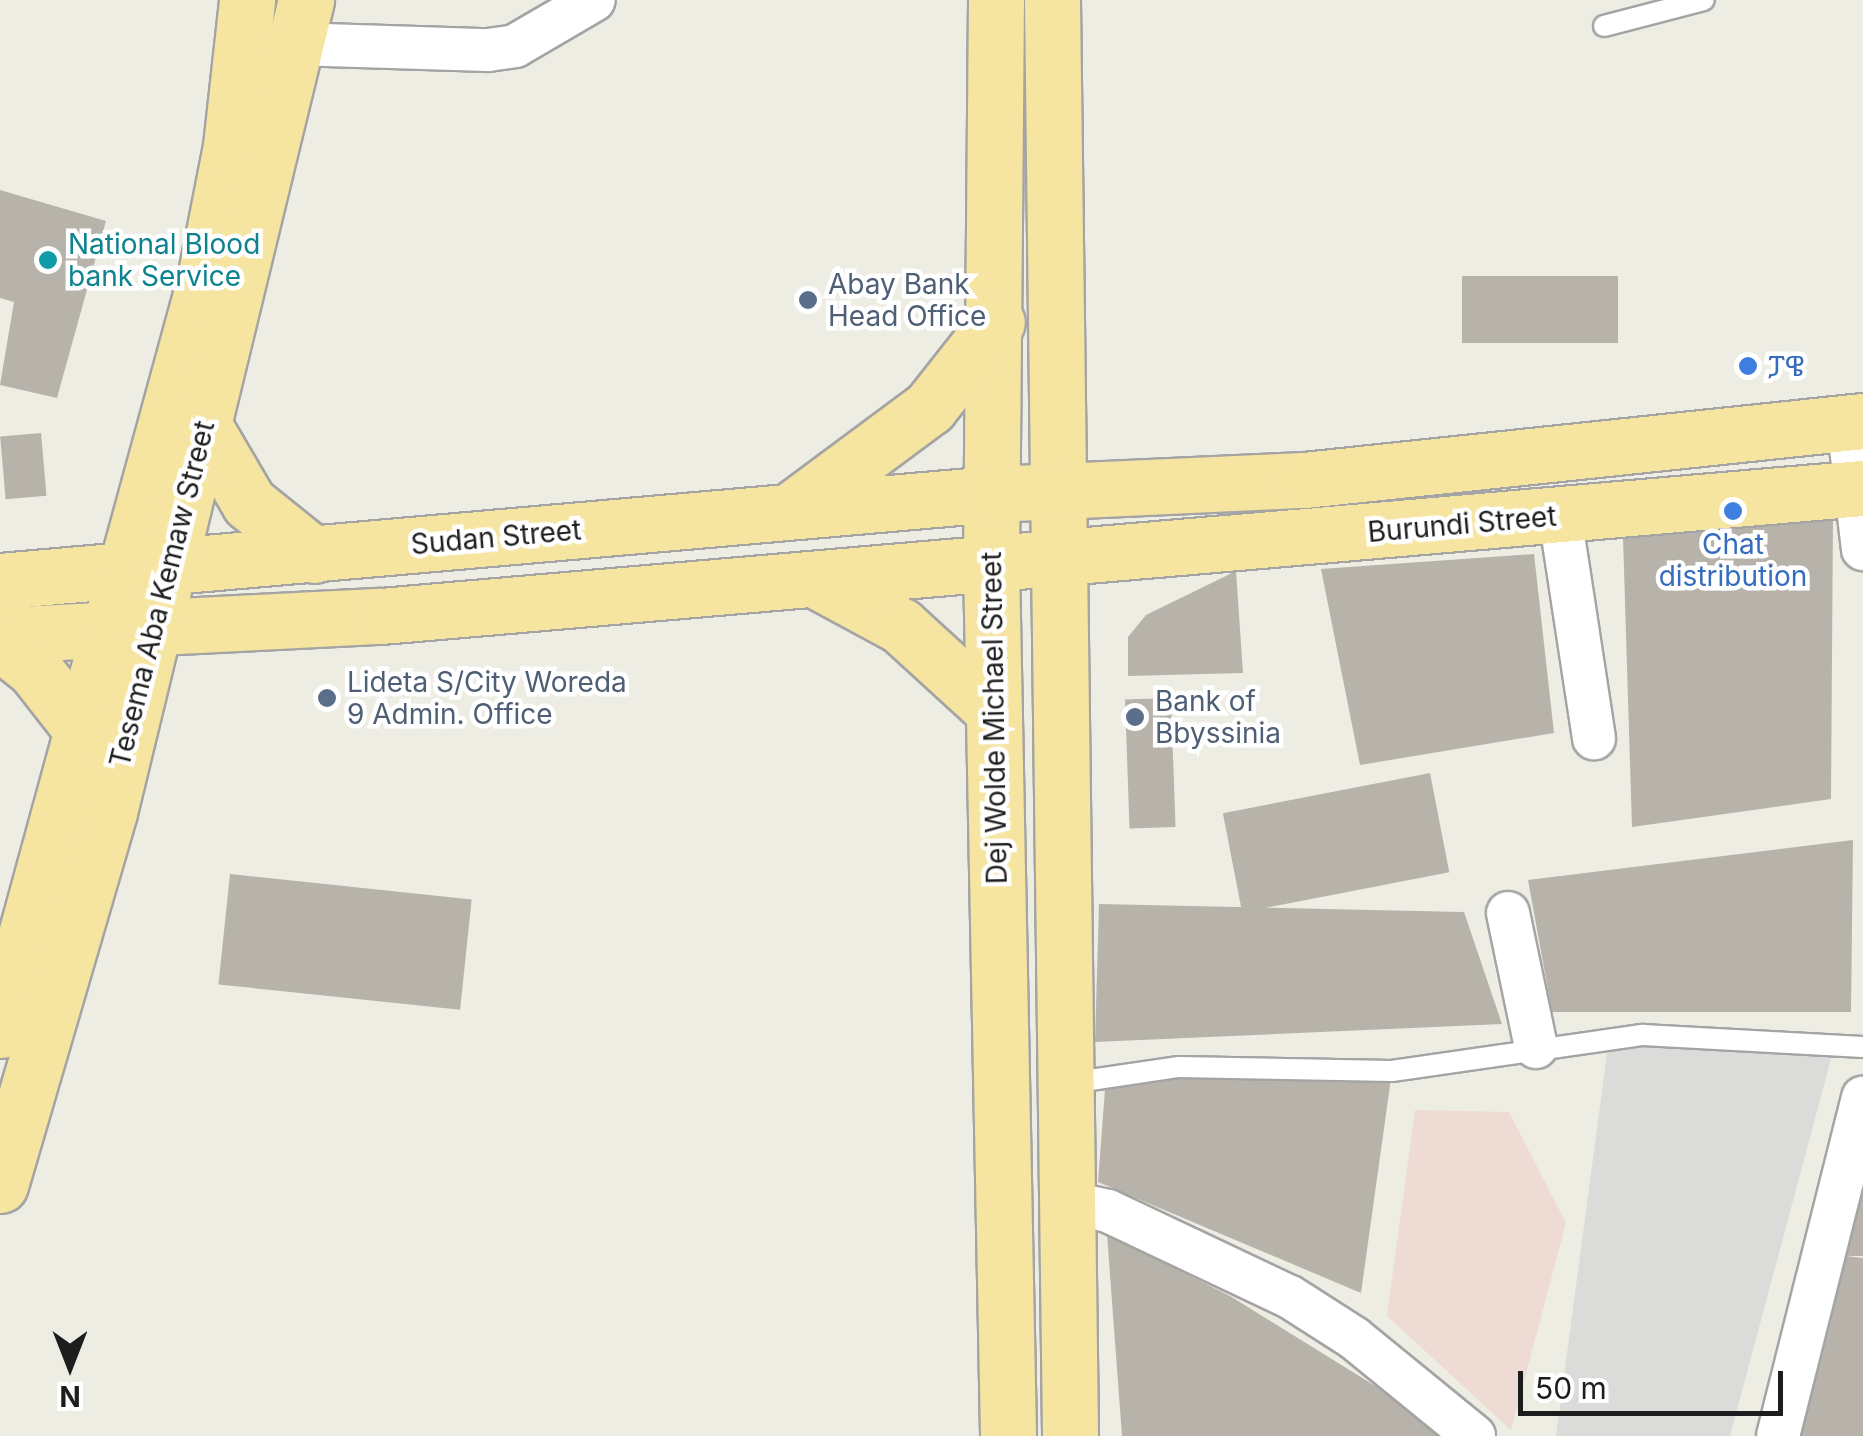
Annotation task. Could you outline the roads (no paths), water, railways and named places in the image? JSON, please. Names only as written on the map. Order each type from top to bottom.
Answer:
[{"type":"main road","name":"Dej Wolde Michael Street","points":[[996,0],[997,322],[991,564],[1008,1436]]},
{"type":"main road","points":[[1052,0],[1062,494],[1064,1084],[1070,1436]]},
{"type":"main road","points":[[237,6],[302,11]]},
{"type":"main road","name":"Tesema Aba Kemaw Street","points":[[0,1185],[64,975],[129,631],[204,284],[230,146],[237,6]]},
{"type":"main road","name":"Tesema Aba Kemaw Street","points":[[146,565],[204,426],[302,11]]},
{"type":"main road","points":[[790,511],[930,406],[997,322]]},
{"type":"main road","points":[[1062,494],[1304,480],[1856,422]]},
{"type":"main road","points":[[204,426],[249,503],[314,555]]},
{"type":"main road","name":"Burundi Street","points":[[991,564],[1061,561],[1859,488]]},
{"type":"main road","name":"Sudan Street","points":[[0,580],[993,494],[1062,494]]},
{"type":"main road","points":[[725,516],[743,585]]},
{"type":"main road","points":[[0,639],[991,564]]},
{"type":"main road","points":[[814,580],[900,626],[993,710]]},
{"type":"main road","name":"Tesema Aba Kemaw Street","points":[[0,1030],[82,730],[129,631]]},
{"type":"main road","points":[[0,639],[35,670],[82,730]]},
{"type":"street","points":[[302,11],[488,50],[515,46],[594,0]]},
{"type":"street","points":[[1856,422],[1863,549]]},
{"type":"street","points":[[1560,516],[1594,738]]},
{"type":"street","points":[[1508,913],[1536,1047]]},
{"type":"street","points":[[1778,1436],[1863,1098]]},
{"type":"street","points":[[1067,1202],[1108,1210],[1290,1297],[1354,1338],[1474,1436]]},
{"type":"lane","points":[[1604,26],[1704,0]]},
{"type":"lane","points":[[1064,1084],[1179,1067],[1392,1071],[1536,1047],[1644,1035],[1863,1047]]},
{"type":"place","name":"National Blood bank Service","points":[[48,260]]},
{"type":"place","name":"Abay Bank Head Office","points":[[808,300]]},
{"type":"place","name":"ፓዌ","points":[[1748,366]]},
{"type":"place","name":"Chat distribution","points":[[1733,511]]},
{"type":"place","name":"Lideta S/City Woreda 9 Admin. Office","points":[[327,698]]},
{"type":"place","name":"Bank of Bbyssinia","points":[[1135,717]]}]
